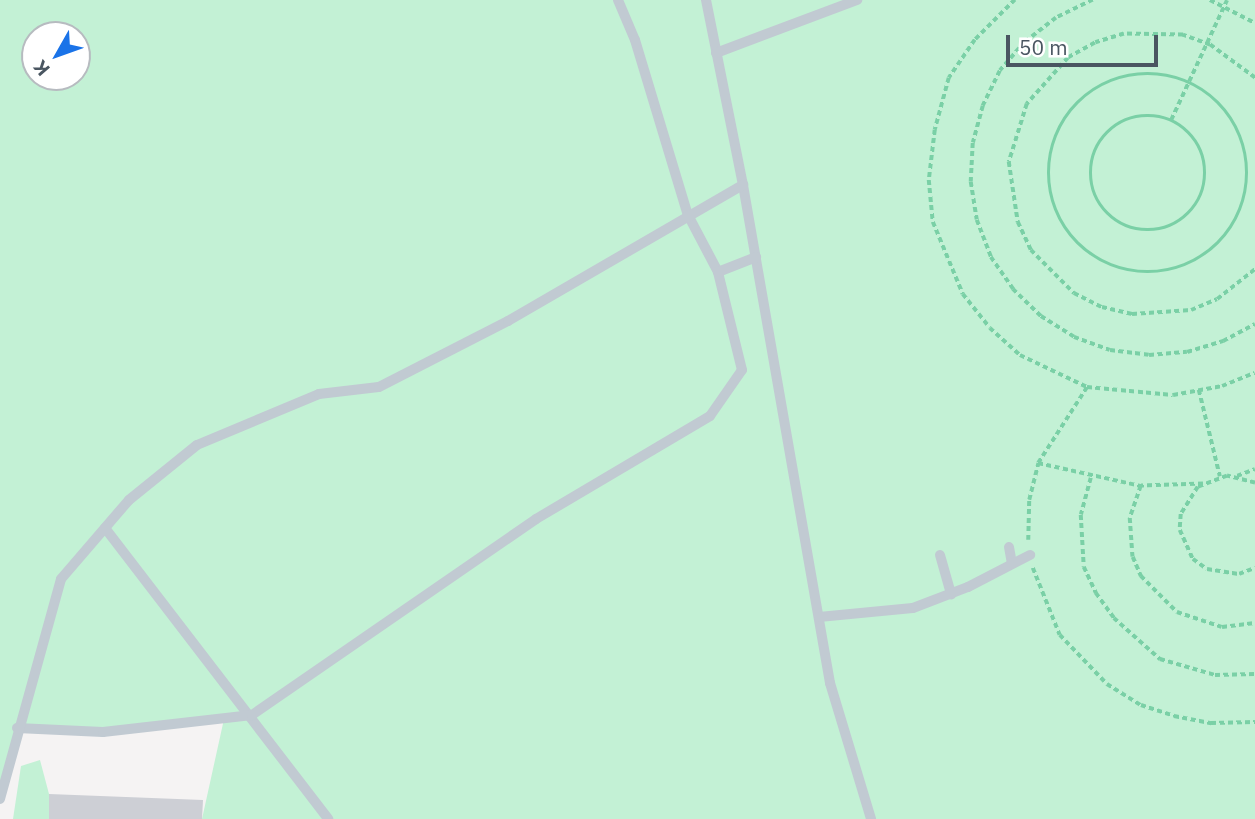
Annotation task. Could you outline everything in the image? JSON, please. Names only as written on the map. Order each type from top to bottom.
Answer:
[{"type":"lane","points":[[17,728],[103,732],[252,715],[536,519],[710,416],[741,370],[718,272],[688,215],[635,40],[618,0]]},
{"type":"lane","points":[[706,0],[743,185],[830,683],[871,819]]},
{"type":"lane","points":[[716,53],[857,0]]},
{"type":"lane","points":[[0,799],[17,728],[61,579],[129,500],[197,445],[319,394],[379,387],[508,321],[743,185]]},
{"type":"lane","points":[[718,272],[756,257]]},
{"type":"lane","points":[[105,528],[252,715],[328,819]]},
{"type":"lane","points":[[1009,547],[1012,564]]},
{"type":"lane","points":[[940,555],[951,594]]},
{"type":"lane","points":[[819,617],[874,615],[914,608],[951,594],[1030,555]]},
{"type":"path","points":[[1015,0],[975,40],[949,78],[934,130],[929,180],[933,222],[962,294],[990,328],[1020,355],[1087,387],[1138,395],[1199,390],[1255,373]]},
{"type":"path","points":[[1093,0],[1056,18],[1025,42],[1000,71],[983,106],[973,143],[971,182],[977,220],[991,257],[1013,289],[1041,316],[1074,337],[1110,350],[1149,355],[1187,352],[1223,341],[1255,324]]},
{"type":"path","points":[[1210,0],[1255,23]]},
{"type":"path","points":[[1171,120],[1227,0]]},
{"type":"path","points":[[1255,78],[1207,44],[1154,32],[1124,34],[1068,58],[1039,87],[1015,131],[1010,192],[1022,231],[1051,274],[1102,307],[1132,314],[1191,310],[1217,299],[1255,269]]},
{"type":"path","points":[[1159,74],[1188,83],[1223,108],[1245,152],[1244,201],[1234,224],[1199,259],[1177,269],[1152,273],[1107,264],[1087,252],[1058,215],[1049,170],[1061,126],[1074,107],[1112,80],[1159,74]]},
{"type":"path","points":[[1153,116],[1171,120],[1199,145],[1205,181],[1200,199],[1174,225],[1155,231],[1118,223],[1093,193],[1093,155],[1102,138],[1125,121],[1153,116]]},
{"type":"path","points":[[1087,387],[1038,463],[1027,529],[1030,555],[1046,608],[1060,635],[1107,684],[1141,705],[1174,716],[1211,723],[1255,722]]},
{"type":"path","points":[[1199,390],[1220,477]]},
{"type":"path","points":[[1038,463],[1091,478],[1141,486],[1203,484],[1220,477],[1235,477],[1255,483]]},
{"type":"path","points":[[1235,477],[1255,468]]},
{"type":"path","points":[[1091,478],[1081,516],[1084,566],[1096,593],[1114,618],[1160,659],[1215,675],[1255,674]]},
{"type":"path","points":[[1203,484],[1187,499],[1181,514],[1184,545],[1194,559],[1215,572],[1239,574],[1255,568]]},
{"type":"path","points":[[1141,486],[1128,538],[1141,576],[1177,612],[1200,622],[1222,626],[1255,623]]},
{"type":"green space","points":[[0,0],[1255,0],[1255,819],[202,819],[224,719],[103,732],[17,728],[0,799]]},
{"type":"green space","points":[[40,760],[49,794],[49,819],[13,819],[21,766]]},
{"type":"building","points":[[49,794],[203,800],[202,819],[49,819]]}]
